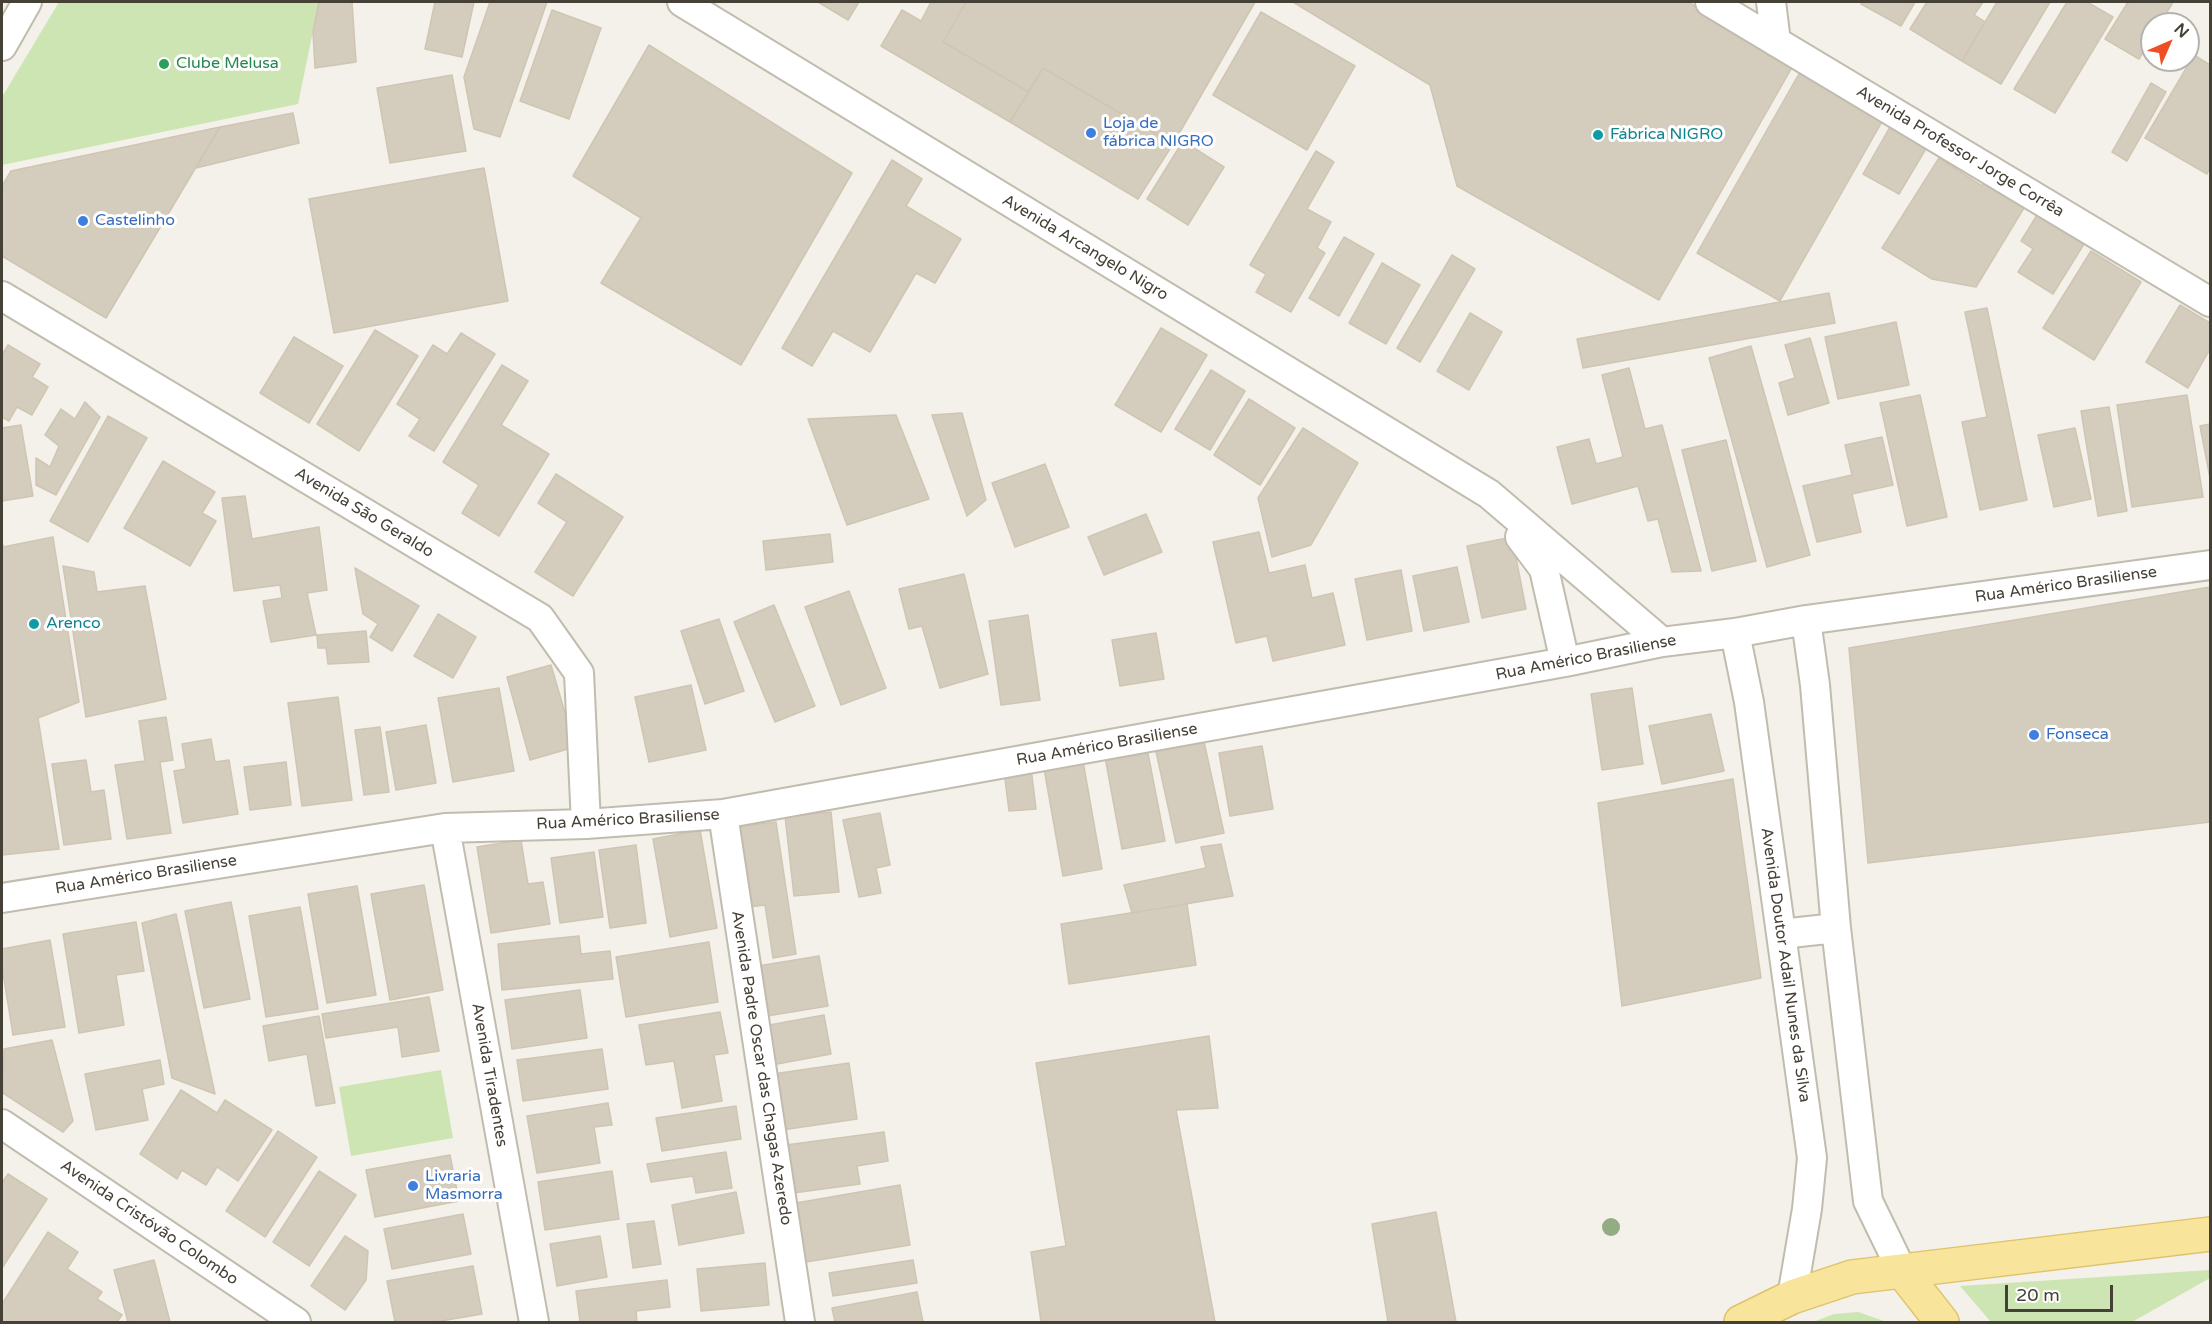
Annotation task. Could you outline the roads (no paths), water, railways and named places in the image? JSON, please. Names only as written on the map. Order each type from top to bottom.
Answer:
[{"type":"main road","points":[[1741,1323],[1792,1297],[1852,1277],[2211,1234]]},
{"type":"main road","points":[[1902,1271],[1942,1323]]},
{"type":"street","points":[[2,46],[27,2]]},
{"type":"street","name":"Avenida Arcangelo Nigro","points":[[682,2],[1489,494],[1662,642]]},
{"type":"street","name":"Avenida Professor Jorge Corrêa","points":[[1710,2],[2211,302]]},
{"type":"street","points":[[1771,2],[1776,42]]},
{"type":"street","name":"Avenida São Geraldo","points":[[2,296],[540,618],[579,673],[586,824]]},
{"type":"street","name":"Avenida Arcangelo Nigro","points":[[1489,494],[1544,569],[1565,662]]},
{"type":"street","name":"Rua Américo Brasiliense","points":[[2,898],[445,828],[586,824],[723,814],[1565,662],[1662,642],[2211,565]]},
{"type":"street","points":[[1806,620],[1815,686],[1836,928],[1868,1201],[1902,1271]]},
{"type":"street","name":"Avenida Doutor Adail Nunes da Silva","points":[[1735,633],[1749,702],[1812,1158],[1807,1209],[1792,1297]]},
{"type":"street","name":"Avenida Padre Oscar das Chagas Azeredo","points":[[723,814],[800,1323]]},
{"type":"street","name":"Avenida Tiradentes","points":[[445,828],[534,1323]]},
{"type":"street","points":[[1781,934],[1836,928]]},
{"type":"street","name":"Avenida Cristóvão Colombo","points":[[2,1124],[296,1323]]},
{"type":"place","name":"Clube Melusa","points":[[164,64]]},
{"type":"place","name":"Loja de fábrica NIGRO","points":[[1091,133]]},
{"type":"place","name":"Fábrica NIGRO","points":[[1598,135]]},
{"type":"place","name":"Castelinho","points":[[83,221]]},
{"type":"place","name":"Arenco","points":[[34,624]]},
{"type":"place","name":"Fonseca","points":[[2034,735]]},
{"type":"place","name":"Livraria Masmorra","points":[[413,1186]]}]
